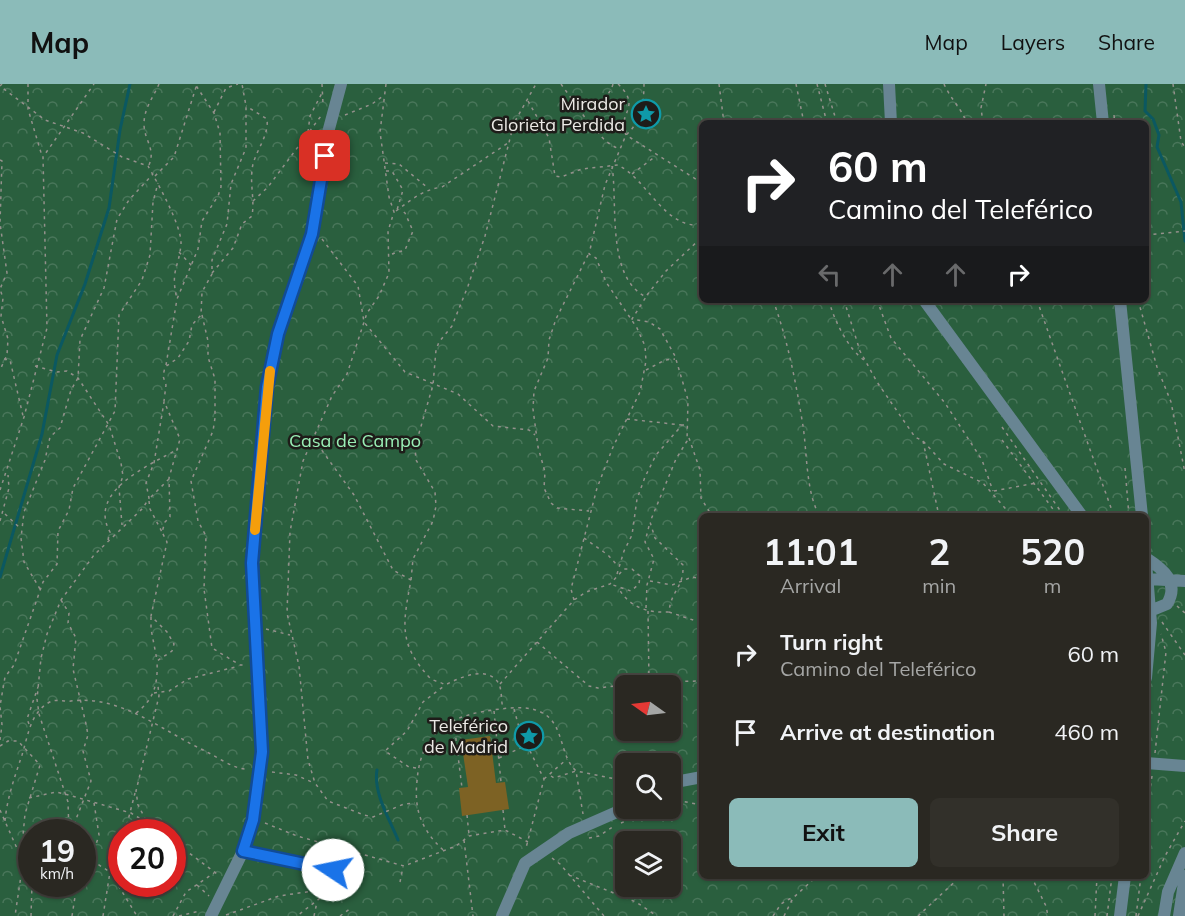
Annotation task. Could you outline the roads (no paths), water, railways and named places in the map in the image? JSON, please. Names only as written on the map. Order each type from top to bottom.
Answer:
[{"type":"street","points":[[214,911],[243,851],[253,820],[262,752],[252,563],[269,374],[278,334],[312,234],[326,140],[341,84]]},
{"type":"street","points":[[889,84],[891,120]]},
{"type":"street","points":[[1100,84],[1103,120]]},
{"type":"street","points":[[926,303],[1080,513]]},
{"type":"street","points":[[1120,303],[1142,513]]},
{"type":"street","points":[[1149,562],[1164,571],[1171,581],[1170,599],[1153,615]]},
{"type":"street","points":[[1149,577],[1185,581]]},
{"type":"street","points":[[1149,590],[1153,615],[1149,651]]},
{"type":"street","points":[[1149,763],[1185,766]]},
{"type":"street","points":[[681,781],[699,778]]},
{"type":"street","points":[[502,916],[524,861],[584,827],[615,813]]},
{"type":"street","points":[[243,851],[333,870]]},
{"type":"street","points":[[1164,916],[1168,892],[1185,853]]},
{"type":"street","points":[[1179,916],[1185,876]]},
{"type":"street","points":[[1120,916],[1125,882]]},
{"type":"waterway","points":[[0,577],[42,434],[57,355],[85,284],[109,208],[120,130],[130,84]]},
{"type":"waterway","points":[[1146,84],[1145,111],[1153,119],[1159,135],[1157,147],[1181,202],[1185,241]]},
{"type":"waterway","points":[[377,770],[377,788],[398,840]]},
{"type":"place","name":"Mirador Glorieta Perdida","points":[[646,114]]},
{"type":"place","name":"Teleférico de Madrid","points":[[529,736]]},
{"type":"park label","name":"Casa de Campo","points":[[355,441]]}]
